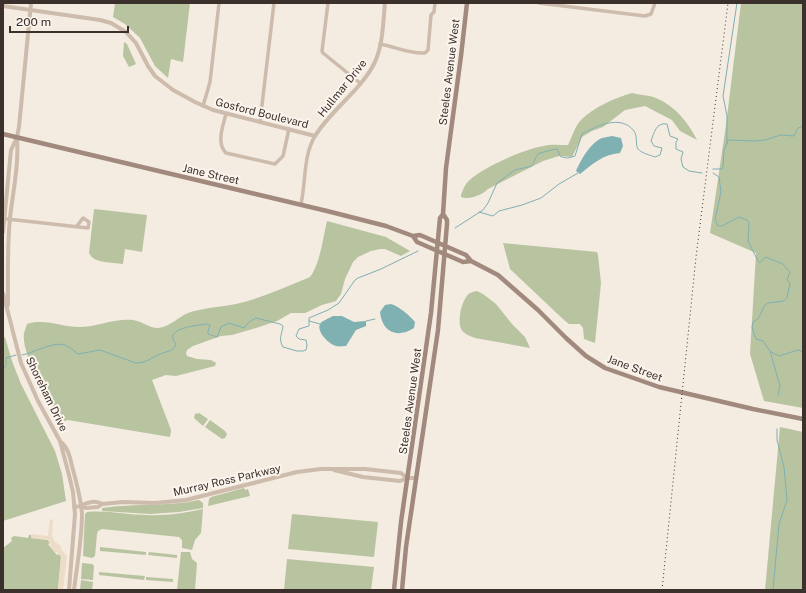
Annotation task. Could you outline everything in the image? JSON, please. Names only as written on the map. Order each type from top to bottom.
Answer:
[{"type":"main road","name":"Steeles Avenue West","points":[[394,590],[401,522],[431,313],[440,218],[443,214],[446,168],[467,3]]},
{"type":"main road","name":"Jane Street","points":[[3,134],[301,204],[370,222],[413,236],[420,234],[466,255],[471,261],[498,275],[538,310],[586,356],[605,368],[659,387],[803,419]]},
{"type":"main road","name":"Steeles Avenue West","points":[[402,590],[406,547],[438,330],[447,220],[443,214]]},
{"type":"main road","name":"Jane Street","points":[[413,236],[417,242],[437,251],[463,262],[471,261]]},
{"type":"main road","points":[[419,397],[427,398]]},
{"type":"street","name":"Shoreham Drive","points":[[3,232],[11,150],[17,138],[19,128],[31,3]]},
{"type":"street","points":[[203,106],[210,82],[219,3]]},
{"type":"street","points":[[260,122],[274,3]]},
{"type":"street","points":[[328,3],[322,51],[360,83]]},
{"type":"street","name":"Hullmar Drive","points":[[301,204],[308,156],[312,140],[360,83],[374,63],[380,44],[384,3]]},
{"type":"street","points":[[380,44],[408,52],[425,53],[428,50],[431,15],[434,12],[435,3]]},
{"type":"street","points":[[539,3],[645,16],[651,14],[655,3]]},
{"type":"street","name":"Gosford Boulevard","points":[[3,6],[104,20],[120,27],[131,36],[155,76],[173,90],[213,110],[315,136]]},
{"type":"street","points":[[226,114],[220,136],[223,149],[226,153],[240,157],[275,164],[283,156],[289,129]]},
{"type":"street","name":"Shoreham Drive","points":[[8,308],[7,267],[10,219],[18,152],[17,138]]},
{"type":"street","points":[[4,218],[77,226]]},
{"type":"street","name":"Shoreham Drive","points":[[3,293],[21,363],[38,401],[60,442],[69,475],[74,507],[74,529],[69,590]]},
{"type":"street","name":"Shoreham Drive","points":[[60,442],[66,446],[69,455],[81,506],[81,526],[74,590]]},
{"type":"street","name":"Murray Ross Parkway","points":[[74,507],[98,507],[102,504],[123,502],[155,503],[186,500],[297,472],[321,469],[359,469],[401,473],[408,478]]},
{"type":"street","name":"Murray Ross Parkway","points":[[331,469],[364,477],[400,481],[408,478],[416,478]]},
{"type":"green space","points":[[115,3],[190,3],[183,62],[171,59],[168,78],[155,66],[140,38],[125,24],[113,17]]},
{"type":"green space","points":[[741,3],[803,3],[803,408],[764,401],[750,354],[756,253],[710,233],[726,125]]},
{"type":"green space","points":[[124,42],[127,44],[136,64],[129,67],[123,56]]},
{"type":"green space","points":[[632,93],[653,97],[669,105],[685,121],[697,140],[680,131],[672,120],[645,106],[625,110],[603,127],[582,137],[572,157],[559,156],[543,161],[479,195],[468,198],[461,197],[466,184],[480,172],[502,160],[525,151],[549,145],[568,145],[577,125],[586,115],[605,104]]},
{"type":"green space","points":[[94,209],[147,215],[142,252],[125,249],[123,264],[99,261],[91,257],[89,253]]},
{"type":"green space","points":[[327,221],[386,237],[410,251],[401,256],[385,249],[371,251],[358,257],[353,262],[345,279],[341,294],[336,301],[322,305],[305,313],[291,313],[277,321],[256,328],[232,335],[221,336],[193,346],[187,350],[187,356],[197,359],[211,360],[216,363],[215,366],[176,376],[166,375],[152,380],[171,430],[170,437],[68,420],[64,421],[61,419],[31,365],[24,342],[24,333],[27,324],[33,322],[46,322],[73,327],[86,327],[112,321],[133,320],[158,328],[166,326],[193,311],[246,302],[310,277],[319,258]]},
{"type":"green space","points":[[503,243],[597,252],[601,283],[595,343],[584,339],[583,328],[580,324],[569,324],[510,269]]},
{"type":"green space","points":[[477,291],[496,304],[525,337],[530,348],[475,338],[462,331],[460,325],[460,315],[463,304],[470,293]]},
{"type":"green space","points":[[5,337],[21,384],[55,451],[62,474],[66,501],[3,521],[3,339]]},
{"type":"green space","points":[[199,413],[208,419],[203,426],[194,418],[195,414]]},
{"type":"green space","points":[[210,420],[225,431],[227,434],[225,438],[222,439],[205,427]]},
{"type":"green space","points":[[780,427],[803,432],[803,590],[765,590]]},
{"type":"green space","points":[[244,488],[245,490],[248,489],[250,496],[208,506],[209,499],[211,497]]},
{"type":"green space","points":[[199,500],[203,503],[203,508],[179,512],[150,514],[102,511],[102,508],[174,504]]},
{"type":"green space","points":[[203,509],[201,533],[195,540],[192,550],[182,548],[182,540],[179,537],[102,529],[98,531],[97,534],[95,556],[92,558],[83,556],[85,514],[87,512],[161,515]]},
{"type":"green space","points":[[292,514],[378,522],[374,557],[288,549]]},
{"type":"green space","points":[[29,535],[31,535],[31,538],[48,540],[50,543],[48,544],[57,555],[59,554],[61,557],[58,590],[3,590],[3,548],[12,541],[11,538],[14,536],[28,538]]},
{"type":"green space","points":[[100,547],[146,552],[146,555],[100,551]]},
{"type":"green space","points":[[149,552],[177,555],[177,558],[148,555]]},
{"type":"green space","points":[[181,552],[190,552],[192,559],[197,563],[195,590],[177,590]]},
{"type":"green space","points":[[287,559],[374,567],[371,590],[284,590]]},
{"type":"green space","points":[[82,563],[92,564],[94,566],[93,580],[81,579]]},
{"type":"green space","points":[[99,572],[145,576],[144,580],[99,575]]},
{"type":"green space","points":[[146,577],[173,579],[173,582],[146,580]]},
{"type":"green space","points":[[81,580],[93,582],[92,590],[80,590]]},
{"type":"shaded area","points":[[50,519],[53,520],[52,536],[67,556],[63,590],[58,590],[61,557],[57,552],[54,552],[48,540],[31,538],[31,534],[48,536]]},
{"type":"water","points":[[612,136],[621,138],[623,146],[620,153],[603,158],[580,174],[576,171],[583,157],[598,140]]},
{"type":"water","points":[[391,304],[401,309],[413,319],[415,322],[414,328],[402,333],[391,332],[387,329],[381,319],[380,312],[385,305]]},
{"type":"water","points":[[333,316],[342,316],[354,322],[366,321],[366,326],[356,330],[346,346],[336,346],[324,338],[319,327],[322,322]]},
{"type":"waterway","points":[[727,144],[727,116],[723,96],[737,3]]},
{"type":"waterway","points":[[455,228],[483,210],[488,203],[497,183],[515,170],[532,166],[538,154],[557,149],[562,157],[568,158],[575,156],[582,134],[608,123],[616,122],[629,126],[635,133],[638,149],[643,153],[655,157],[660,155],[662,148],[654,146],[651,141],[653,135],[658,126],[667,124],[670,136],[678,139],[676,142],[676,149],[683,152],[681,159],[683,167],[689,171],[702,173]]},
{"type":"waterway","points":[[713,169],[722,169],[724,150],[728,140],[755,141],[765,140],[781,135],[794,136],[798,128],[803,126]]},
{"type":"waterway","points":[[479,212],[493,216],[499,211],[541,198],[559,184],[578,173]]},
{"type":"waterway","points":[[713,173],[719,177],[721,192],[715,219],[718,226],[722,226],[739,217],[747,220],[749,223],[748,241],[758,261],[760,263],[765,257],[783,264],[790,272],[787,280],[790,283],[787,298],[784,301],[768,303],[765,305],[758,319],[753,322],[752,328],[756,339],[763,341],[770,351],[780,386],[778,395]]},
{"type":"waterway","points":[[22,355],[60,344],[67,346],[78,354],[100,350],[136,363],[140,363],[174,349],[176,344],[173,339],[174,334],[183,328],[207,324],[210,325],[208,334],[217,337],[221,327],[229,323],[244,328],[249,322],[256,318],[283,326],[281,339],[283,347],[303,351],[306,350],[306,340],[299,339],[296,336],[299,329],[309,326],[309,318],[328,310],[339,303],[358,278],[381,269],[418,251]]},
{"type":"waterway","points":[[366,321],[375,319]]},
{"type":"waterway","points":[[309,321],[320,324]]},
{"type":"waterway","points":[[771,352],[779,356],[798,350],[803,352]]},
{"type":"waterway","points":[[3,369],[6,366],[6,358],[16,355]]},
{"type":"waterway","points":[[773,590],[779,524],[787,500],[784,467],[777,440],[777,429]]},
{"type":"railway","points":[[662,590],[696,257],[728,3]]}]
